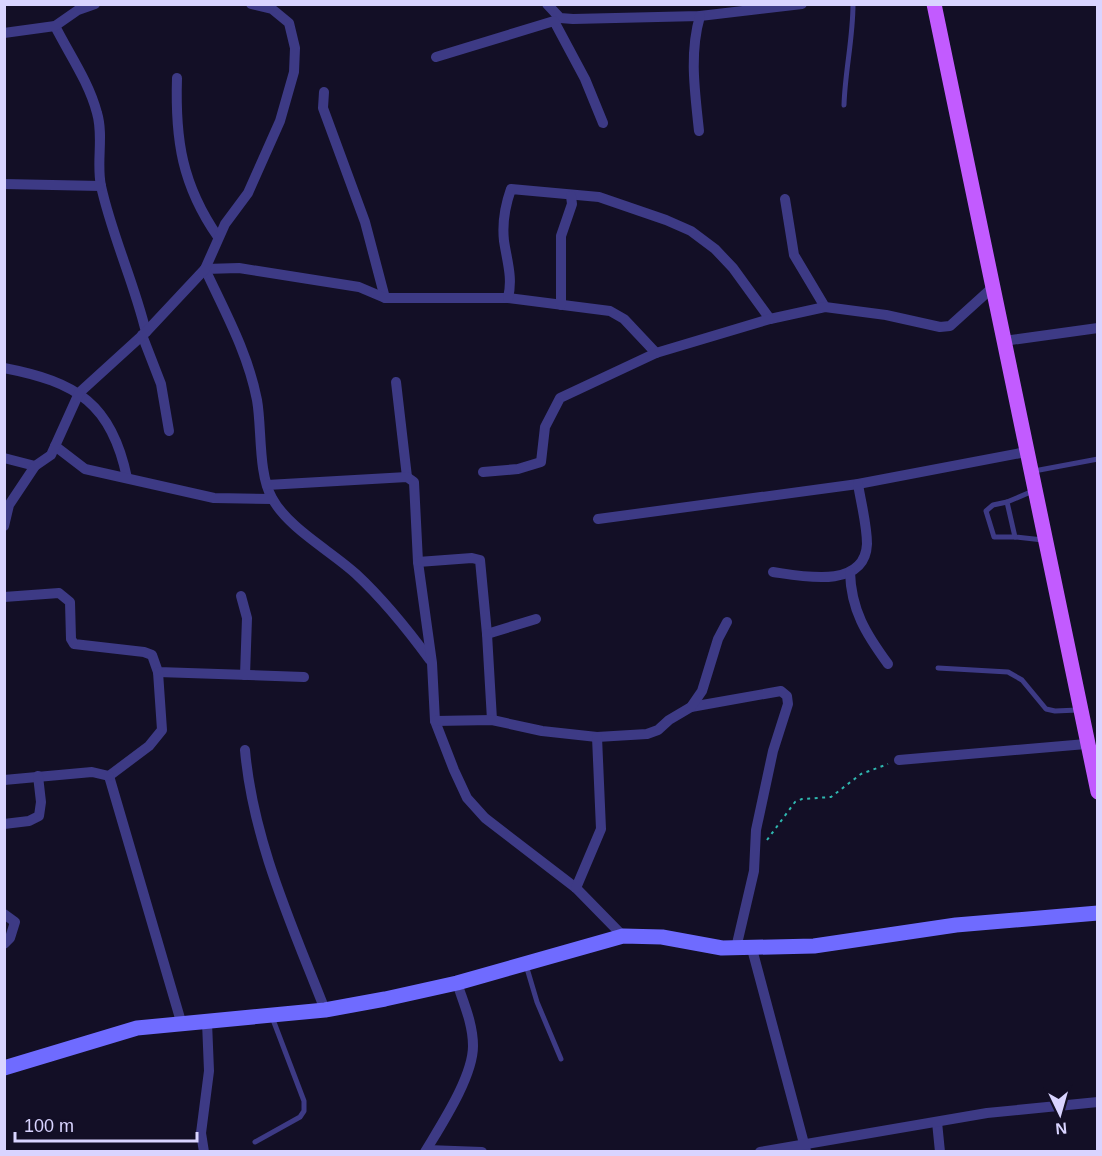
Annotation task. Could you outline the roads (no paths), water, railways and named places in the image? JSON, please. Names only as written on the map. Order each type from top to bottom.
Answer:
[{"type":"main road","points":[[934,4],[1078,710],[1098,792]]},
{"type":"street","points":[[4,33],[55,26],[78,10],[95,4]]},
{"type":"street","points":[[4,526],[9,505],[35,466],[51,454],[79,393],[144,333],[205,269],[218,237],[248,193],[280,121],[294,72],[295,48],[289,23],[272,9],[251,4]]},
{"type":"street","points":[[547,4],[585,79],[603,123]]},
{"type":"street","points":[[436,57],[557,20],[700,16],[802,4]]},
{"type":"street","points":[[699,131],[693,72],[694,39],[700,16]]},
{"type":"street","points":[[55,26],[90,92],[98,114],[101,186],[117,241],[137,294],[144,333],[160,384],[169,431]]},
{"type":"street","points":[[177,78],[177,139],[182,160],[190,191],[218,237]]},
{"type":"street","points":[[324,92],[323,108],[365,222],[385,298]]},
{"type":"street","points":[[4,184],[101,186]]},
{"type":"street","points":[[508,298],[509,259],[503,224],[511,189],[539,190],[571,196],[599,197],[692,231],[716,249],[733,267],[770,319]]},
{"type":"street","points":[[561,305],[561,236],[572,204],[571,196]]},
{"type":"street","points":[[785,199],[794,255],[825,307]]},
{"type":"street","points":[[205,269],[239,268],[337,283],[359,287],[385,298],[508,298],[610,311],[624,319],[656,353]]},
{"type":"street","points":[[205,269],[245,353],[257,400],[267,485],[272,499],[309,536],[356,575],[406,627],[432,663]]},
{"type":"street","points":[[483,472],[518,469],[540,462],[545,428],[560,398],[656,353],[770,319],[825,307],[886,315],[940,327],[950,326],[992,288]]},
{"type":"street","points":[[1004,341],[1098,328]]},
{"type":"street","points":[[4,368],[32,373],[79,393],[107,419],[120,448],[126,478]]},
{"type":"street","points":[[396,382],[407,477]]},
{"type":"street","points":[[55,446],[85,469],[214,498],[272,499]]},
{"type":"street","points":[[598,519],[858,484],[1026,452]]},
{"type":"street","points":[[4,458],[35,466]]},
{"type":"street","points":[[267,485],[407,477],[414,482],[418,562],[432,663],[435,721],[467,798],[499,830],[576,888],[623,936]]},
{"type":"street","points":[[773,572],[809,577],[841,575],[850,572],[862,559],[867,545],[858,484]]},
{"type":"street","points":[[418,562],[472,558],[480,560],[488,634],[492,720]]},
{"type":"street","points":[[850,572],[853,602],[864,631],[888,664]]},
{"type":"street","points":[[4,597],[59,593],[70,602],[71,639],[74,644],[144,652],[152,655],[159,672],[162,730],[149,746],[109,776]]},
{"type":"street","points":[[241,596],[247,618],[245,675]]},
{"type":"street","points":[[488,634],[536,619]]},
{"type":"street","points":[[691,707],[702,691],[718,639],[727,622]]},
{"type":"street","points":[[159,672],[304,677]]},
{"type":"street","points":[[435,721],[492,720],[542,731],[597,737],[647,734],[658,730],[669,720],[691,707],[781,691],[787,696],[788,704],[773,751],[756,830],[755,856],[736,948]]},
{"type":"street","points":[[576,888],[601,829],[597,737]]},
{"type":"street","points":[[899,759],[1086,744]]},
{"type":"street","points":[[245,750],[248,786],[259,834],[325,1010]]},
{"type":"street","points":[[4,780],[92,772],[109,776]]},
{"type":"street","points":[[4,824],[29,821],[39,816],[41,802],[38,776]]},
{"type":"street","points":[[109,776],[182,1025]]},
{"type":"street","points":[[4,1068],[137,1028],[325,1010],[457,983],[623,936],[662,937],[752,949],[814,946],[956,925],[1098,913]]},
{"type":"street","points":[[4,914],[15,922],[10,938],[4,944]]},
{"type":"street","points":[[752,949],[806,1149]]},
{"type":"street","points":[[457,983],[471,1023],[473,1048],[465,1078],[426,1151],[482,1152]]},
{"type":"street","points":[[204,1152],[201,1133],[209,1071],[207,1022]]},
{"type":"street","points":[[760,1152],[806,1149],[987,1113],[1098,1102]]},
{"type":"street","points":[[937,1122],[940,1152]]},
{"type":"lane","points":[[844,105],[845,69],[853,30],[853,4]]},
{"type":"lane","points":[[1030,472],[1098,459]]},
{"type":"lane","points":[[1034,491],[988,507],[986,511],[994,537],[1044,540]]},
{"type":"lane","points":[[1007,502],[1015,537]]},
{"type":"lane","points":[[938,668],[1008,672],[1022,680],[1046,709],[1078,710]]},
{"type":"lane","points":[[526,963],[537,1002],[561,1059]]},
{"type":"lane","points":[[255,1142],[300,1117],[304,1111],[304,1101],[271,1016]]}]
